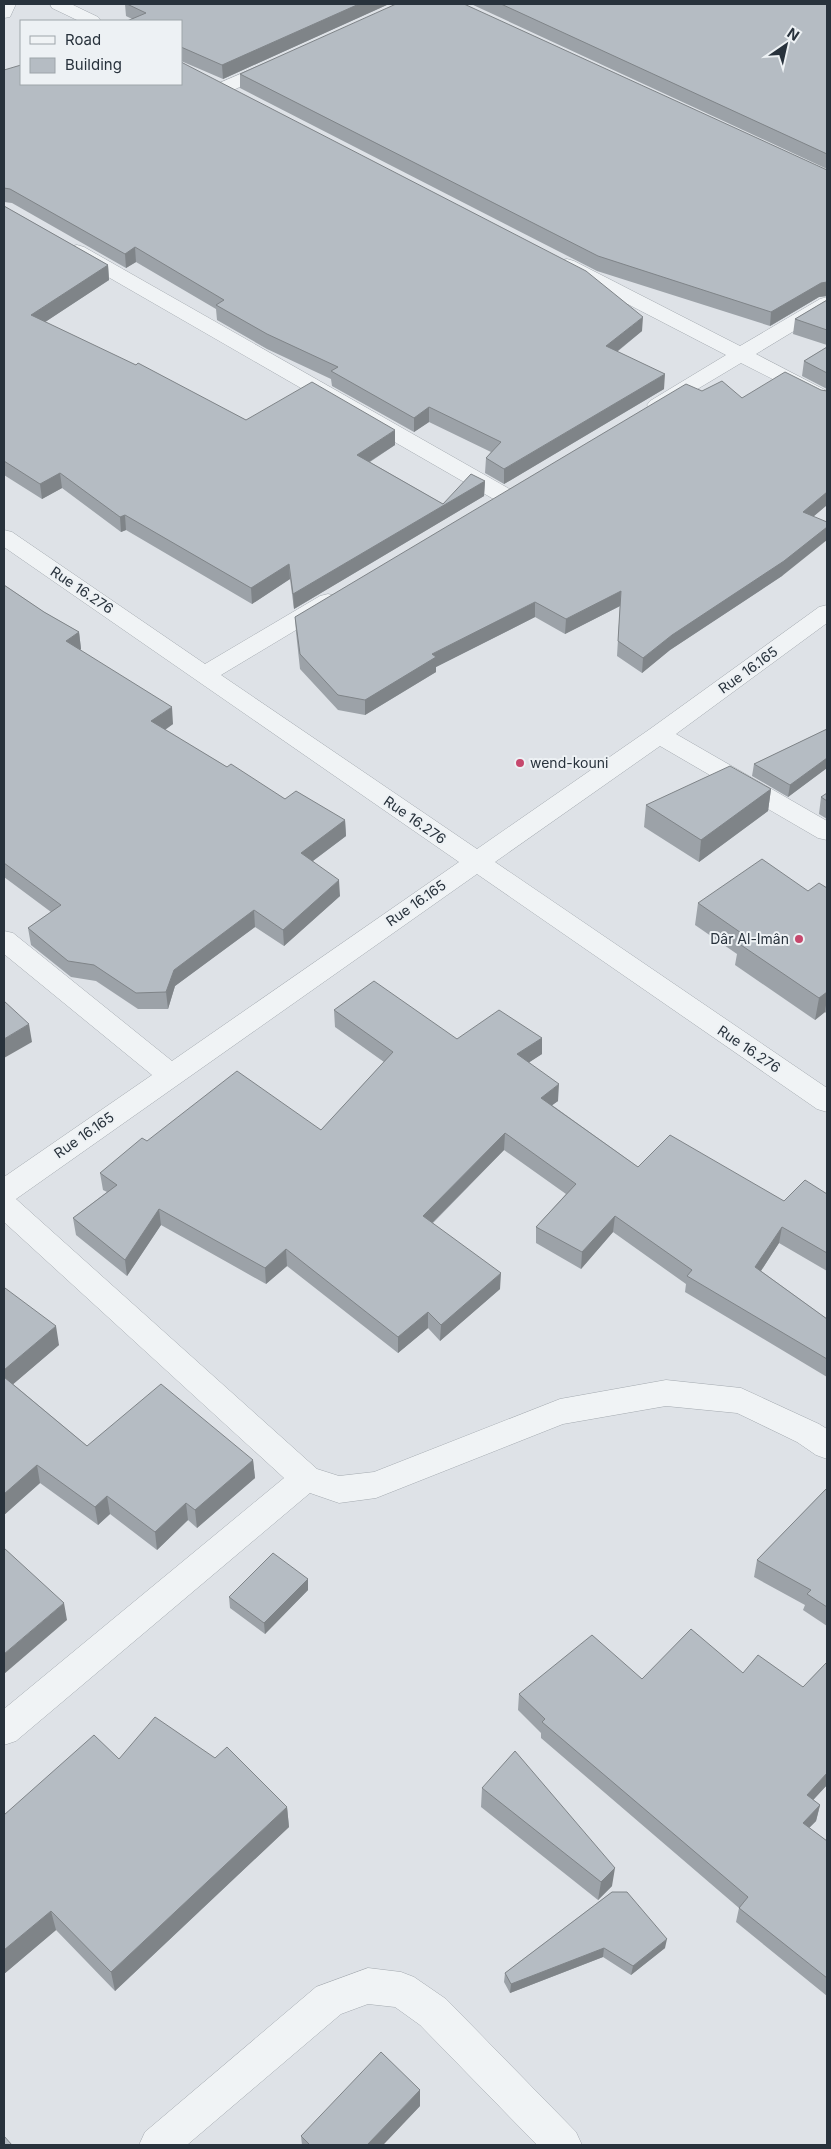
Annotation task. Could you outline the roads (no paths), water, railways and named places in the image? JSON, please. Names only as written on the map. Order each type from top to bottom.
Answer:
[{"type":"street","points":[[4,13],[8,4]]},
{"type":"street","points":[[58,4],[90,20]]},
{"type":"street","points":[[240,97],[215,84],[284,60]]},
{"type":"street","points":[[63,243],[505,496]]},
{"type":"street","points":[[548,255],[827,398]]},
{"type":"street","points":[[640,415],[827,303]]},
{"type":"street","name":"Rue 16.276","points":[[4,536],[827,1102]]},
{"type":"street","points":[[205,674],[342,592]]},
{"type":"street","name":"Rue 16.165","points":[[4,1192],[170,1074],[660,735],[827,612]]},
{"type":"street","points":[[660,735],[827,832]]},
{"type":"street","points":[[4,940],[170,1074]]},
{"type":"street","points":[[4,1205],[306,1478],[339,1490],[376,1485],[560,1412],[666,1393],[741,1401],[808,1433],[827,1446]]},
{"type":"street","points":[[4,1730],[306,1478]]},
{"type":"street","points":[[158,2145],[329,2000],[368,1986],[401,1990],[433,2012],[563,2145]]},
{"type":"place","name":"wend-kouni","points":[[520,763]]},
{"type":"place","name":"Dâr Al-Imân","points":[[799,939]]}]
